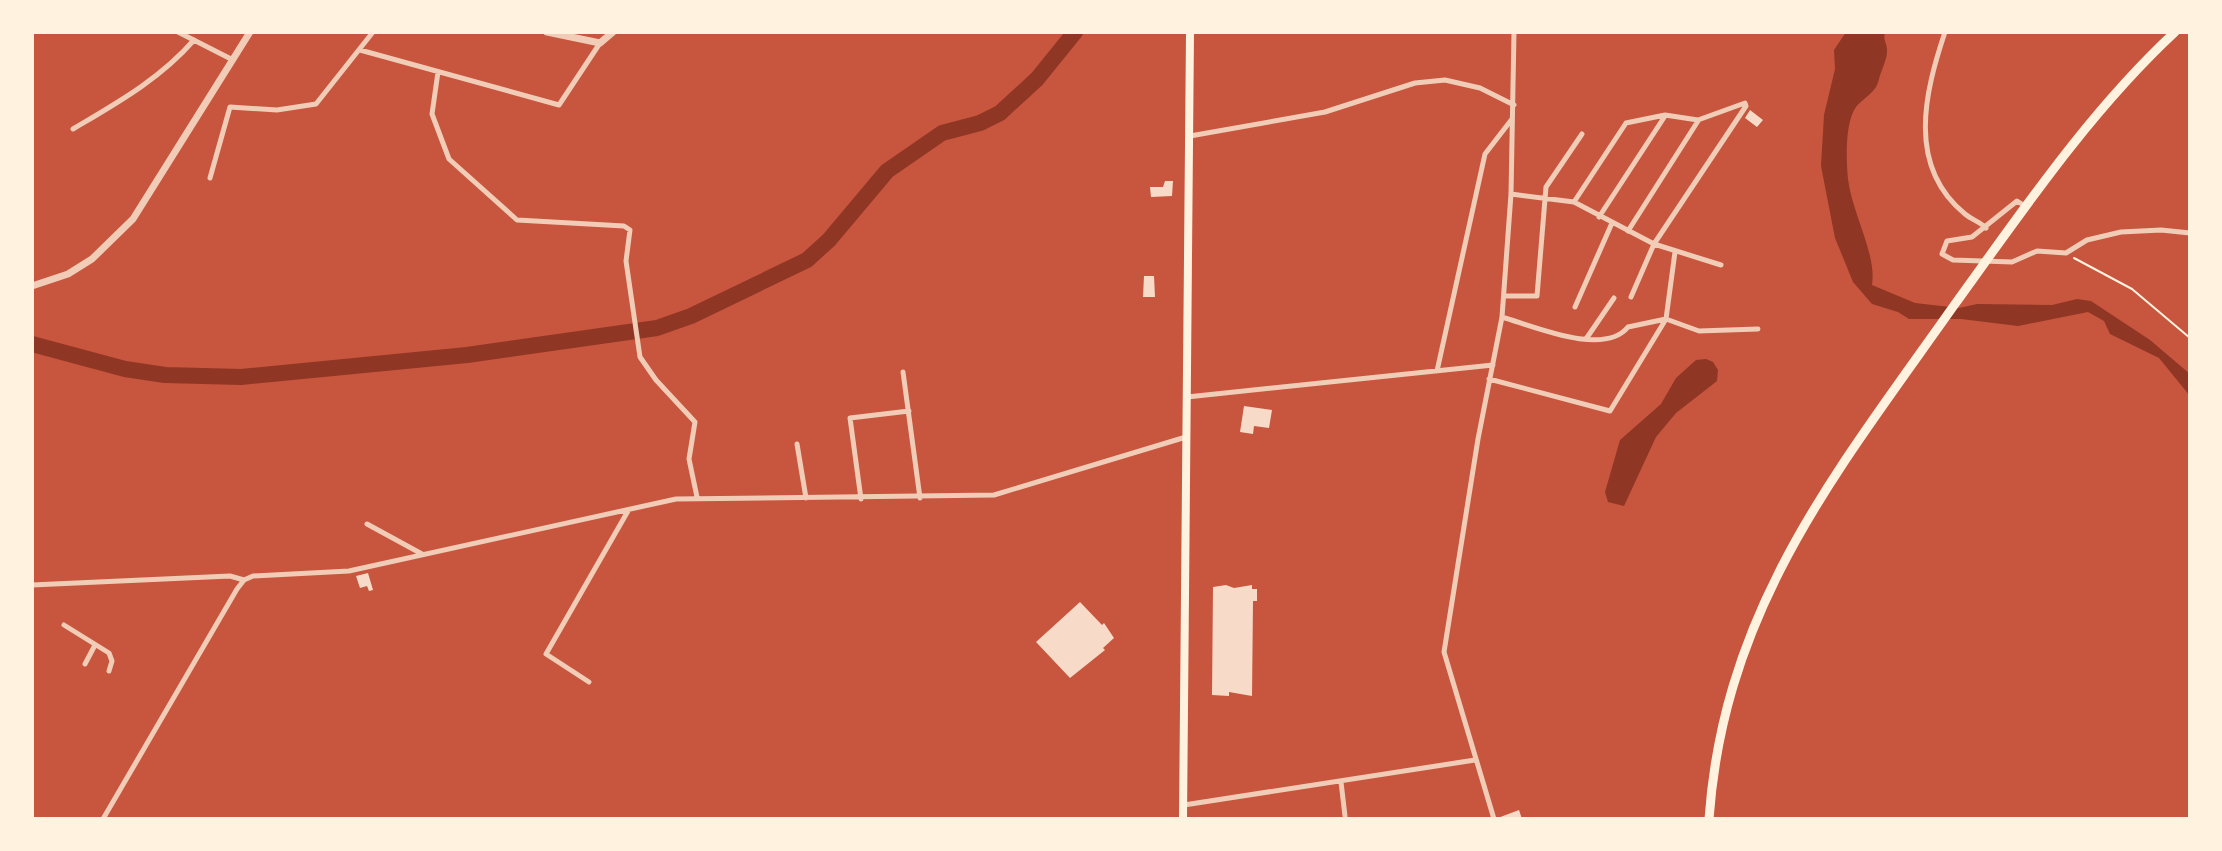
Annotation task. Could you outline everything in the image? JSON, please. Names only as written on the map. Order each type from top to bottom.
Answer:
[{"type":"highway","points":[[1709,819],[1718,741],[1742,650],[1764,598],[1833,477],[2025,206],[2109,101],[2175,32]]},
{"type":"main road","points":[[1183,819],[1190,32]]},
{"type":"street","points":[[178,32],[233,60]]},
{"type":"street","points":[[32,286],[68,274],[92,259],[123,230],[168,168],[250,32]]},
{"type":"street","points":[[210,178],[230,107],[277,110],[316,104],[373,32]]},
{"type":"street","points":[[547,32],[600,43]]},
{"type":"street","points":[[360,50],[559,105],[600,43],[613,32]]},
{"type":"street","points":[[1494,819],[1444,652],[1502,317],[1511,194],[1514,32]]},
{"type":"street","points":[[1945,32],[1924,108],[1931,166],[1966,215],[1986,228]]},
{"type":"street","points":[[73,129],[143,87],[175,61],[194,40]]},
{"type":"street","points":[[438,72],[432,114],[449,159],[517,220],[624,226],[630,230],[626,261],[636,340],[648,370],[695,422],[689,447],[697,497]]},
{"type":"street","points":[[1190,136],[1325,112],[1415,83],[1445,80],[1480,88],[1514,105]]},
{"type":"street","points":[[1574,202],[1626,123],[1665,115],[1698,120],[1745,103],[1746,106],[1654,244],[1631,297]]},
{"type":"street","points":[[1599,217],[1665,115]]},
{"type":"street","points":[[1437,371],[1485,154],[1514,116]]},
{"type":"street","points":[[1628,231],[1698,120]]},
{"type":"street","points":[[1504,296],[1537,296],[1546,187],[1582,134]]},
{"type":"street","points":[[1511,194],[1574,202],[1654,244],[1721,265]]},
{"type":"street","points":[[2025,206],[2017,201],[1972,237],[1947,241],[1942,254],[1953,260],[2012,262],[2037,251],[2066,253],[2087,240],[2121,232],[2190,233]]},
{"type":"street","points":[[1575,307],[1612,223]]},
{"type":"street","points":[[1489,379],[1610,411],[1666,319],[1675,252]]},
{"type":"street","points":[[1586,340],[1614,298]]},
{"type":"street","points":[[1502,317],[1586,340],[1622,334],[1628,327],[1666,319],[1699,331],[1758,329]]},
{"type":"street","points":[[1187,397],[1493,365]]},
{"type":"street","points":[[903,372],[920,498]]},
{"type":"street","points":[[861,499],[850,418],[909,411]]},
{"type":"street","points":[[103,819],[244,580],[253,576],[349,571],[697,497],[861,499],[994,495],[1186,437]]},
{"type":"street","points":[[797,444],[806,498]]},
{"type":"street","points":[[589,682],[546,654],[629,510]]},
{"type":"street","points":[[367,524],[423,555]]},
{"type":"street","points":[[32,585],[230,576],[244,580]]},
{"type":"street","points":[[64,625],[112,656],[109,671]]},
{"type":"street","points":[[85,664],[95,645]]},
{"type":"street","points":[[1183,806],[1475,760]]},
{"type":"street","points":[[1341,782],[1345,816]]},
{"type":"path","points":[[2066,253],[2132,289],[2190,338]]},
{"type":"shaded area","points":[[1846,32],[1885,32],[1887,49],[1877,84],[1852,114],[1847,142],[1850,192],[1868,247],[1872,285],[1915,303],[1959,308],[1977,304],[2052,305],[2077,299],[2091,301],[2150,340],[2190,374],[2190,396],[2159,358],[2110,334],[2104,321],[2088,312],[2018,326],[1961,319],[1909,319],[1872,304],[1853,282],[1835,238],[1821,166],[1824,115],[1835,69],[1834,50]]},
{"type":"shaded area","points":[[1696,360],[1713,362],[1718,370],[1717,381],[1676,413],[1656,437],[1624,506],[1608,502],[1605,492],[1620,440],[1661,404],[1676,378]]},
{"type":"building","points":[[1750,110],[1763,120],[1757,127],[1745,118]]},
{"type":"building","points":[[1165,181],[1173,181],[1172,196],[1151,197],[1150,187],[1163,187]]},
{"type":"building","points":[[1144,276],[1154,276],[1155,297],[1143,297]]},
{"type":"building","points":[[1244,406],[1272,410],[1269,428],[1254,426],[1253,434],[1240,432]]},
{"type":"building","points":[[368,573],[373,590],[369,591],[367,586],[360,588],[356,576]]},
{"type":"building","points":[[1226,585],[1234,588],[1252,585],[1252,589],[1257,589],[1257,601],[1253,601],[1252,696],[1229,692],[1229,696],[1212,695],[1213,587]]},
{"type":"building","points":[[1080,602],[1102,625],[1104,623],[1114,638],[1103,648],[1105,650],[1070,678],[1036,642]]},
{"type":"building","points":[[1519,810],[1522,819],[1495,819]]},
{"type":"waterway","points":[[32,344],[125,369],[165,375],[241,377],[467,355],[657,328],[691,316],[807,260],[829,240],[887,171],[942,133],[980,123],[1000,113],[1037,79],[1075,32]]}]
